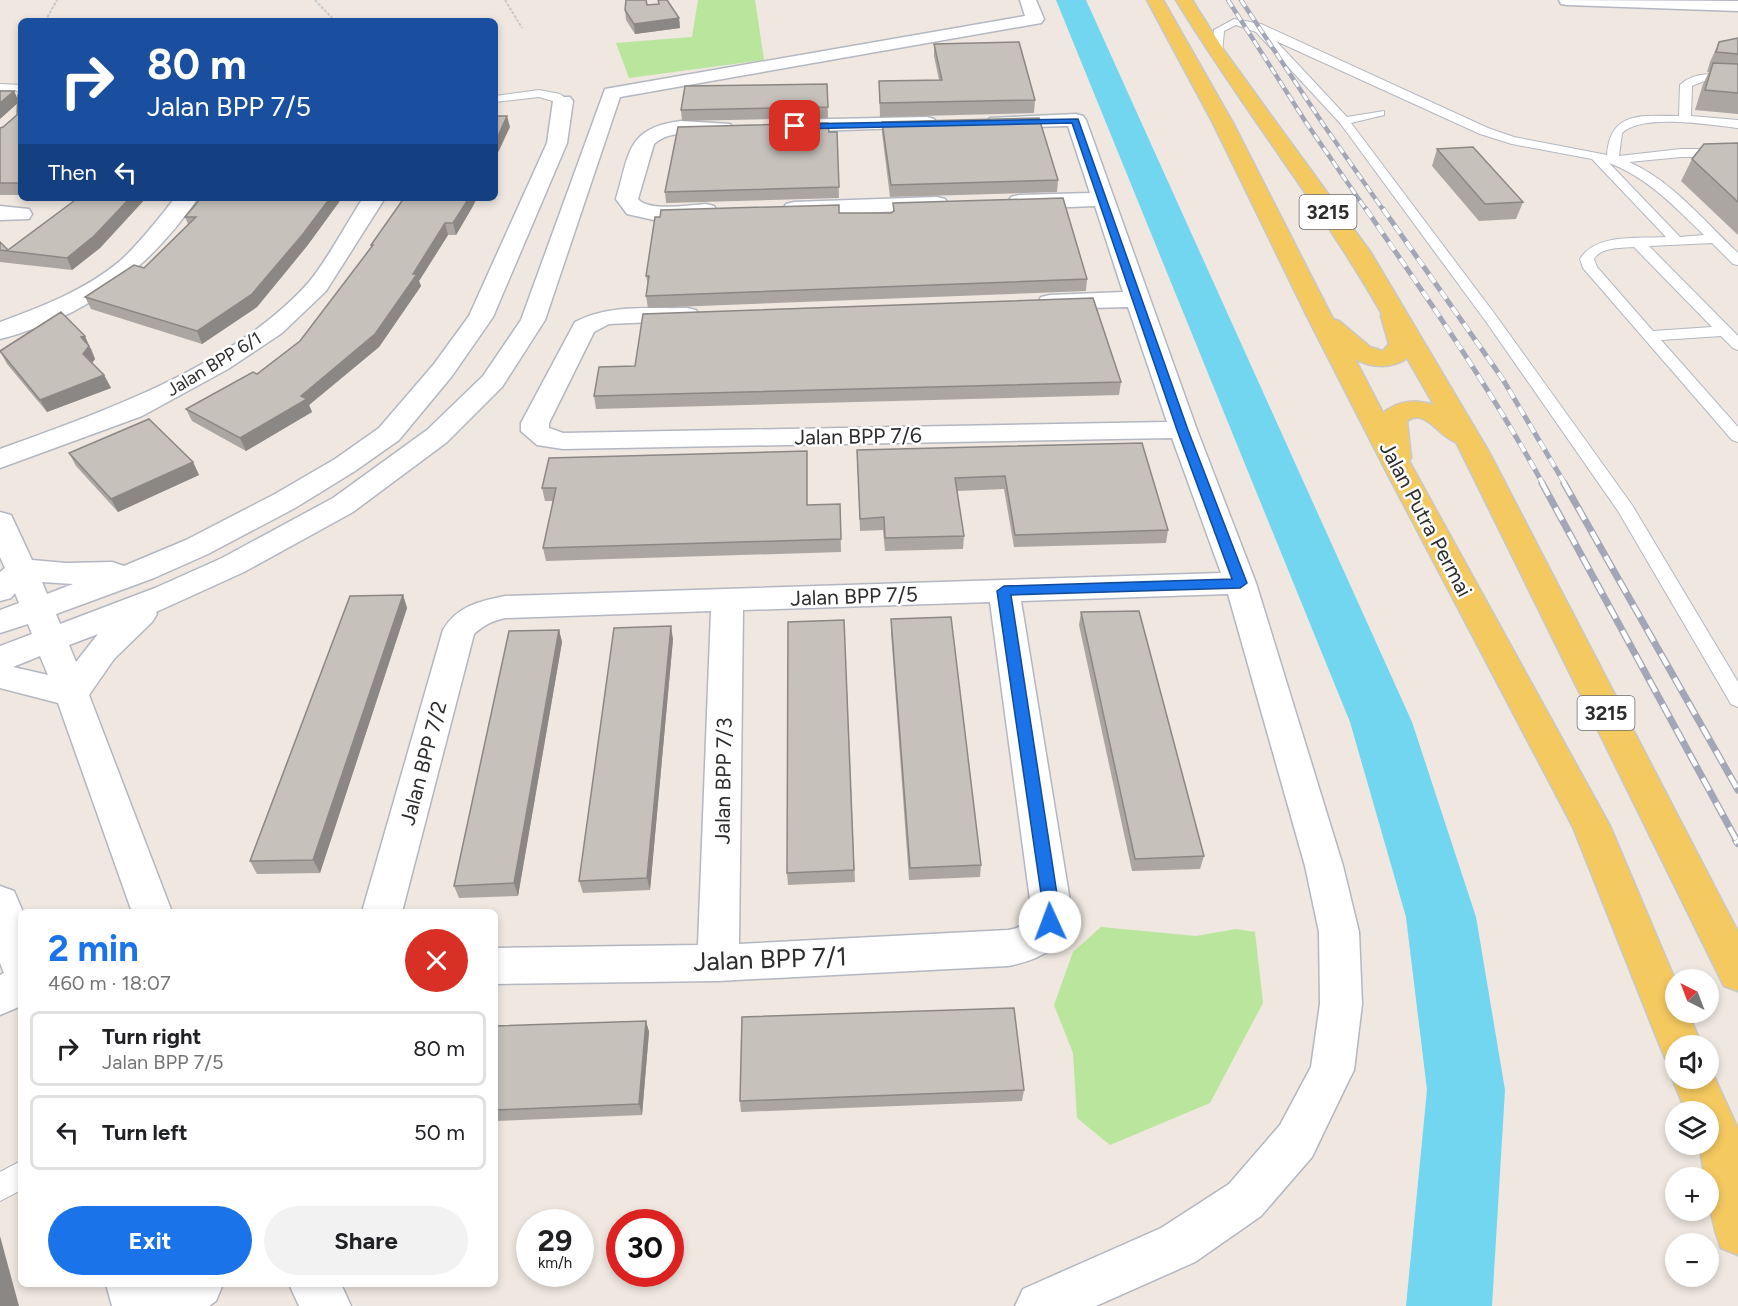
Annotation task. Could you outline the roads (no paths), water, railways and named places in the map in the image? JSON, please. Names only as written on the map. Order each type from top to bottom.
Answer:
[{"type":"main road","name":"3215","points":[[1184,0],[1217,53],[1359,253],[1475,452],[1738,973]]},
{"type":"main road","name":"Jalan Putra Permai","points":[[1151,3],[1223,123],[1318,314],[1399,469],[1591,826],[1676,1035]]},
{"type":"main road","points":[[1318,314],[1365,356],[1383,360],[1396,354],[1402,344],[1390,306]]},
{"type":"main road","points":[[1399,469],[1392,433],[1393,418],[1409,408],[1420,408],[1431,413],[1451,427],[1475,452]]},
{"type":"main road","points":[[1719,1138],[1738,1231]]},
{"type":"street","points":[[0,659],[166,596],[233,565],[342,505],[437,436],[493,381],[533,320],[612,93],[1035,19],[1028,0]]},
{"type":"street","points":[[1567,0],[1738,6]]},
{"type":"street","points":[[0,97],[18,98]]},
{"type":"street","points":[[0,622],[143,571],[197,547],[285,501],[345,465],[389,434],[443,370],[481,317],[557,143],[563,101]]},
{"type":"street","points":[[982,122],[1076,120],[1182,430],[1240,583],[1324,866],[1339,933],[1341,1004],[1332,1070],[1296,1141],[1245,1200],[1178,1245],[1040,1306]]},
{"type":"street","points":[[725,211],[654,213],[635,209],[629,204],[627,199],[644,142],[648,137],[677,129],[947,123]]},
{"type":"street","points":[[997,202],[1104,199]]},
{"type":"street","points":[[0,331],[40,317],[83,296],[120,272],[156,236],[185,201]]},
{"type":"street","name":"Jalan BPP 6/1","points":[[0,459],[132,410],[219,364],[273,328],[318,286],[372,201]]},
{"type":"street","points":[[772,209],[962,203]]},
{"type":"street","points":[[1033,303],[1138,299]]},
{"type":"street","name":"Jalan BPP 7/6","points":[[715,314],[609,317],[590,322],[584,327],[540,412],[535,423],[535,431],[547,438],[563,441],[1182,430]]},
{"type":"street","points":[[0,522],[11,580],[38,609],[72,694],[151,909]]},
{"type":"street","points":[[11,580],[66,574],[143,571]]},
{"type":"street","name":"Jalan BPP 7/5","points":[[470,618],[505,607],[1240,583]]},
{"type":"street","name":"Jalan BPP 7/1","points":[[498,966],[718,963],[1008,948],[1025,945],[1042,936],[1050,922],[1051,907],[1004,591]]},
{"type":"street","points":[[72,694],[94,659],[122,628],[166,596]]},
{"type":"street","name":"Jalan BPP 7/3","points":[[718,963],[727,600]]},
{"type":"street","name":"Jalan BPP 7/2","points":[[383,909],[459,630],[470,618]]},
{"type":"street","points":[[0,676],[72,694]]},
{"type":"street","points":[[0,903],[18,956]]},
{"type":"street","points":[[0,996],[18,987]]},
{"type":"street","points":[[131,1287],[137,1306]]},
{"type":"street","points":[[164,1306],[194,1287]]},
{"type":"street","points":[[315,1287],[326,1306]]},
{"type":"lane","points":[[1217,53],[1219,30],[1225,25],[1234,22],[1257,26],[1484,131],[1512,140],[1613,160],[1681,153],[1738,153]]},
{"type":"lane","points":[[1257,26],[1344,121],[1492,320],[1626,508],[1738,699]]},
{"type":"lane","points":[[1685,119],[1686,85],[1689,82],[1713,77],[1738,80]]},
{"type":"lane","points":[[0,87],[18,88]]},
{"type":"lane","points":[[498,99],[540,94],[550,95],[563,101]]},
{"type":"lane","points":[[1344,121],[1380,113]]},
{"type":"lane","points":[[1613,160],[1616,133],[1623,126],[1638,121],[1685,119],[1738,124]]},
{"type":"lane","points":[[1596,157],[1677,241]]},
{"type":"lane","points":[[1613,160],[1648,178],[1673,198],[1738,261]]},
{"type":"lane","points":[[1714,239],[1600,247],[1592,251],[1587,259],[1590,268],[1738,436]]},
{"type":"lane","points":[[1638,243],[1738,345]]},
{"type":"lane","points":[[1649,336],[1725,331]]},
{"type":"lane","points":[[0,1187],[18,1177]]},
{"type":"waterway","points":[[1071,0],[1381,722],[1441,917],[1466,1090],[1449,1306]]},
{"type":"railway","points":[[1228,0],[1307,124],[1367,211]]},
{"type":"railway","points":[[1241,0],[1384,211]]},
{"type":"railway","points":[[1366,209],[1480,379],[1543,484]]},
{"type":"railway","points":[[1383,209],[1502,378],[1565,484]]},
{"type":"railway","points":[[1542,483],[1737,841]]},
{"type":"railway","points":[[1564,483],[1738,790]]}]
